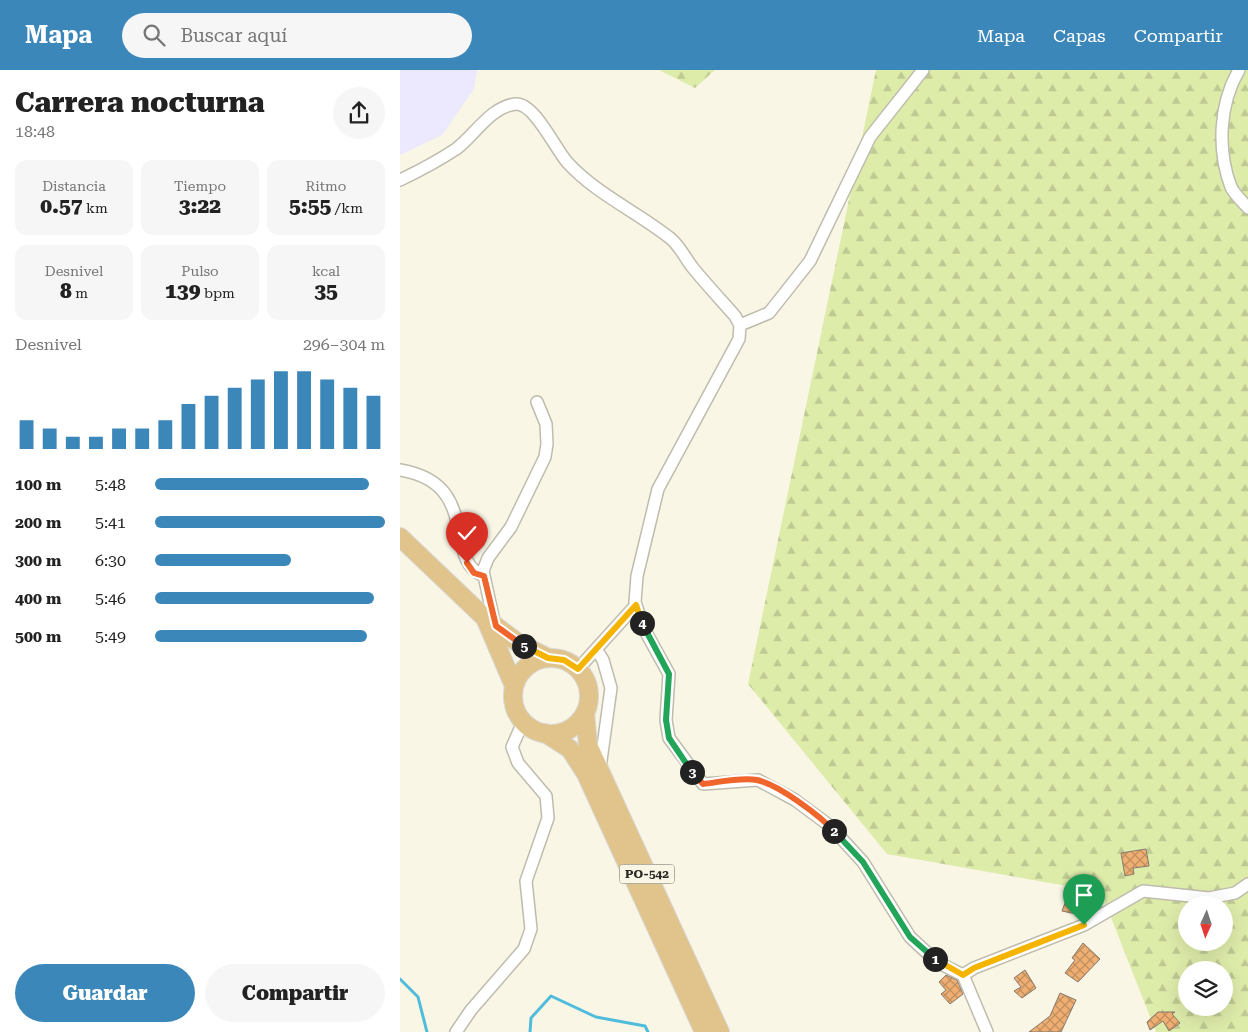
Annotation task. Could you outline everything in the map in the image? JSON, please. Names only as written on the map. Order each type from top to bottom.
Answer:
[{"type":"main road","points":[[400,537],[490,622],[517,642],[548,658],[564,660],[578,669]]},
{"type":"main road","points":[[490,622],[514,686]]},
{"type":"main road","points":[[523,722],[516,711],[512,699],[514,686],[521,672],[533,662],[548,658]]},
{"type":"main road","name":"PO-542","points":[[578,669],[588,685],[588,704],[585,713],[588,745],[720,1032]]},
{"type":"main road","points":[[545,733],[557,733],[568,730],[578,723],[585,713]]},
{"type":"main road","name":"PO-542","points":[[523,722],[533,730],[545,733],[570,749],[586,774],[704,1032]]},
{"type":"street","points":[[740,325],[769,313],[810,261],[870,137],[923,70]]},
{"type":"street","points":[[1239,70],[1230,85],[1224,114],[1222,144],[1231,188],[1248,208]]},
{"type":"street","points":[[400,180],[429,166],[458,148],[492,116],[506,107],[516,104],[522,105],[536,116],[550,140],[580,175],[671,238],[740,325],[739,339],[658,490],[637,576],[636,605],[643,627],[669,674],[666,720],[669,738],[703,784],[758,780],[795,800],[830,826],[863,862],[910,937],[937,962],[963,975],[987,1032]]},
{"type":"street","points":[[490,622],[484,564],[511,527],[545,457],[547,444],[546,424],[537,402]]},
{"type":"street","points":[[400,470],[428,478],[440,486],[452,506],[467,563],[474,573],[484,576]]},
{"type":"street","points":[[578,669],[636,605]]},
{"type":"street","points":[[596,649],[604,660],[611,688],[600,768]]},
{"type":"street","points":[[456,1032],[471,1010],[524,949],[531,929],[526,881],[548,818],[546,796],[518,763],[512,747],[523,722]]},
{"type":"street","points":[[963,975],[974,968],[1084,925],[1143,891],[1209,898],[1235,893],[1248,884]]},
{"type":"shaded area","points":[[400,70],[477,70],[474,89],[442,135],[400,155]]},
{"type":"green space","points":[[659,70],[715,70],[695,88]]},
{"type":"green space","points":[[876,70],[1248,70],[1248,1032],[1156,1032],[1101,892],[887,854],[748,684]]},
{"type":"building","points":[[1146,849],[1149,866],[1133,868],[1134,874],[1125,876],[1121,853]]},
{"type":"building","points":[[1088,876],[1099,889],[1076,914],[1062,911],[1068,895]]},
{"type":"building","points":[[1083,943],[1100,959],[1078,982],[1065,973],[1075,960],[1072,958]]},
{"type":"building","points":[[1025,970],[1036,988],[1022,998],[1014,991],[1021,987],[1014,978]]},
{"type":"building","points":[[946,975],[957,980],[963,994],[950,1004],[941,994],[946,990],[939,982]]},
{"type":"building","points":[[1060,993],[1076,1000],[1061,1032],[1029,1032],[1050,1016]]},
{"type":"building","points":[[1158,1012],[1175,1012],[1172,1014],[1180,1023],[1169,1031],[1163,1021],[1150,1030],[1147,1022]]},
{"type":"waterway","points":[[400,979],[418,997],[427,1032]]},
{"type":"waterway","points":[[530,1032],[531,1018],[551,996],[596,1017],[645,1026],[648,1032]]},
{"type":"route","points":[[467,563],[474,573],[484,576],[490,608],[496,626],[517,642],[548,658],[564,660],[578,669],[614,627],[636,605],[643,627],[669,674],[670,690],[666,720],[669,738],[694,774],[703,784],[758,780],[795,800],[830,826],[863,862],[910,937],[937,962],[963,975],[974,968],[1084,925]]}]
